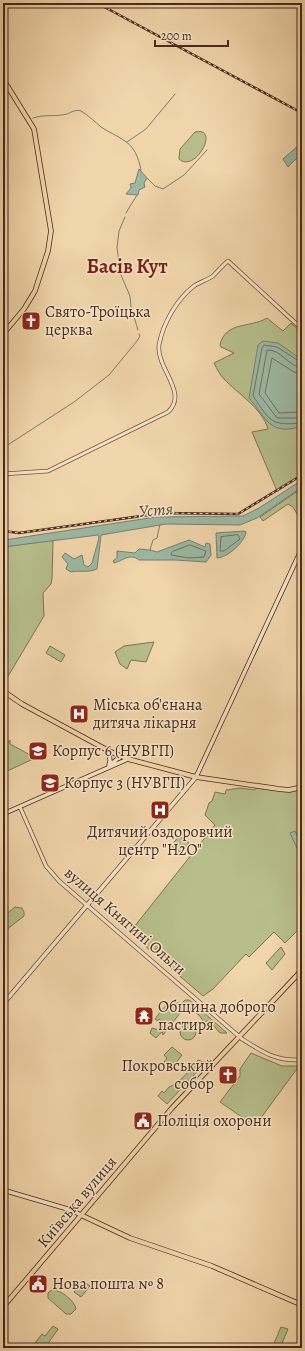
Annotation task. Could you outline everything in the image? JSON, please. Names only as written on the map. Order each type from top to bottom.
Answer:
[{"type":"main road","points":[[3,79],[34,129],[51,231],[48,250],[35,291],[24,310],[3,334]]},
{"type":"main road","points":[[3,1004],[196,778],[302,548]]},
{"type":"main road","points":[[3,691],[22,704],[109,751],[128,759],[196,778],[289,790],[302,787]]},
{"type":"main road","points":[[108,766],[110,761],[109,751]]},
{"type":"main road","points":[[119,762],[121,756]]},
{"type":"main road","points":[[108,766],[121,756]]},
{"type":"main road","points":[[3,814],[108,766],[128,759]]},
{"type":"main road","name":"Київська вулиця","points":[[3,1307],[169,1111],[302,970]]},
{"type":"main road","points":[[3,1190],[71,1210],[130,1238],[212,1266],[302,1305]]},
{"type":"street","points":[[3,474],[48,472],[168,412],[176,400],[175,393],[160,358],[159,347],[160,340],[172,309],[194,286],[213,276],[228,260],[302,329]]},
{"type":"street","name":"вулиця Княгині Ольги","points":[[20,807],[46,866],[59,881],[239,1036],[275,1058],[302,1060]]},
{"type":"green space","points":[[195,132],[202,132],[206,136],[206,142],[198,155],[192,160],[185,162],[179,159],[180,149]]},
{"type":"green space","points":[[267,318],[283,331],[291,323],[302,333],[302,475],[277,491],[252,432],[268,429],[265,421],[261,414],[230,385],[219,372],[214,363],[234,353],[221,347],[220,345],[227,332],[239,326],[261,321]]},
{"type":"green space","points":[[302,488],[302,514],[297,514],[293,507],[288,504],[263,521],[260,517]]},
{"type":"green space","points":[[53,540],[52,579],[51,584],[43,593],[44,616],[4,683],[3,547]]},
{"type":"green space","points":[[154,642],[146,662],[131,660],[127,669],[120,664],[115,652],[124,646]]},
{"type":"green space","points":[[50,646],[65,655],[61,662],[46,653]]},
{"type":"green space","points":[[10,740],[10,744],[34,757],[33,759],[3,773],[3,750]]},
{"type":"green space","points":[[257,786],[288,791],[302,787],[302,926],[285,943],[274,932],[249,957],[246,954],[213,989],[203,996],[167,965],[169,961],[165,957],[167,955],[158,947],[153,953],[130,932],[215,825],[205,815],[215,792],[225,794],[226,790],[240,788],[255,790]]},
{"type":"green space","points":[[179,836],[189,843],[182,853],[171,846]]},
{"type":"green space","points":[[15,907],[22,908],[24,916],[6,930],[3,930],[3,917]]},
{"type":"green space","points":[[281,947],[285,954],[272,970],[266,963]]},
{"type":"green space","points":[[185,1000],[189,1000],[194,1004],[188,1011],[184,1008],[163,1035],[162,1033],[168,1025],[156,1038],[150,1033],[152,1028],[159,1030],[165,1024],[159,1019],[158,1021],[155,1019],[166,1006],[172,1003],[181,1004]]},
{"type":"green space","points":[[195,1005],[227,1033],[220,1033],[212,1024],[207,1021],[204,1022],[199,1015],[191,1010]]},
{"type":"green space","points":[[188,1024],[194,1026],[196,1032],[194,1038],[188,1040],[182,1038],[180,1032],[182,1026]]},
{"type":"green space","points":[[172,1047],[182,1055],[172,1068],[164,1062],[167,1058],[164,1055]]},
{"type":"green space","points":[[251,1053],[282,1066],[299,1066],[255,1126],[220,1102],[240,1076],[240,1069]]},
{"type":"green space","points":[[198,1060],[206,1062],[167,1104],[158,1096],[162,1091],[164,1093],[169,1087],[188,1073]]},
{"type":"green space","points":[[83,1281],[90,1286],[81,1297],[74,1292]]},
{"type":"green space","points":[[52,1290],[63,1293],[70,1299],[76,1309],[71,1314],[66,1314],[48,1298],[48,1293]]},
{"type":"green space","points":[[53,1326],[58,1329],[45,1348],[31,1348],[42,1334],[45,1336]]},
{"type":"green space","points":[[281,1327],[288,1329],[280,1348],[272,1348]]},
{"type":"water","points":[[299,145],[302,147],[302,153],[288,167],[283,159]]},
{"type":"water","points":[[139,169],[147,178],[144,183],[145,187],[139,190],[138,195],[126,194],[131,188],[130,184],[135,183]]},
{"type":"water","points":[[263,341],[278,343],[302,360],[302,426],[291,429],[275,427],[265,418],[249,398],[258,345]]},
{"type":"water","points":[[302,480],[302,487],[257,518],[240,525],[166,524],[101,535],[97,569],[94,570],[71,572],[66,569],[68,564],[62,557],[65,553],[74,559],[82,555],[84,565],[88,567],[92,563],[99,538],[98,535],[3,547],[3,541],[11,539],[156,517],[243,516],[259,508]]},
{"type":"water","points":[[246,532],[245,536],[235,549],[226,555],[217,558],[216,533]]},
{"type":"water","points":[[189,540],[205,547],[206,543],[210,544],[211,555],[206,562],[139,560],[133,557],[114,563],[113,561],[117,558],[117,551],[135,553],[139,549],[157,552]]},
{"type":"water","points":[[295,831],[302,846],[302,859],[290,833]]},
{"type":"waterway","points":[[127,142],[146,129],[175,94]]},
{"type":"waterway","points":[[33,118],[63,115],[79,110],[101,127],[127,142],[132,147],[141,170]]},
{"type":"waterway","points":[[147,178],[155,186],[163,189],[184,175],[207,150]]},
{"type":"waterway","points":[[126,213],[137,195]]},
{"type":"waterway","points":[[125,217],[119,231],[117,248],[121,275],[130,296],[131,307],[138,330]]},
{"type":"waterway","points":[[3,448],[74,402],[109,375],[137,341],[140,336],[139,334]]},
{"type":"waterway","name":"Устя","points":[[150,550],[153,540],[157,538],[160,524]]},
{"type":"railway","points":[[97,3],[302,113]]},
{"type":"railway","points":[[3,531],[19,533],[163,513],[238,514],[302,475]]},
{"type":"place","name":"Свято-Троїцька церква","points":[[31,321]]},
{"type":"place","name":"Міська об'єнана дитяча лікарня","points":[[79,714]]},
{"type":"place","name":"Корпус 6 (НУВГП)","points":[[38,751]]},
{"type":"place","name":"Корпус 3 (НУВГП)","points":[[50,783]]},
{"type":"place","name":"Дитячий оздоровчий центр \"H2O\"","points":[[160,810]]},
{"type":"place","name":"Община доброго пастиря","points":[[144,1016]]},
{"type":"place","name":"Покровський собор","points":[[228,1075]]},
{"type":"place","name":"Поліцiя охорони","points":[[143,1121]]},
{"type":"place","name":"Нова пошта № 8","points":[[38,1284]]},
{"type":"district","name":"Басів Кут","points":[[127,266]]}]
